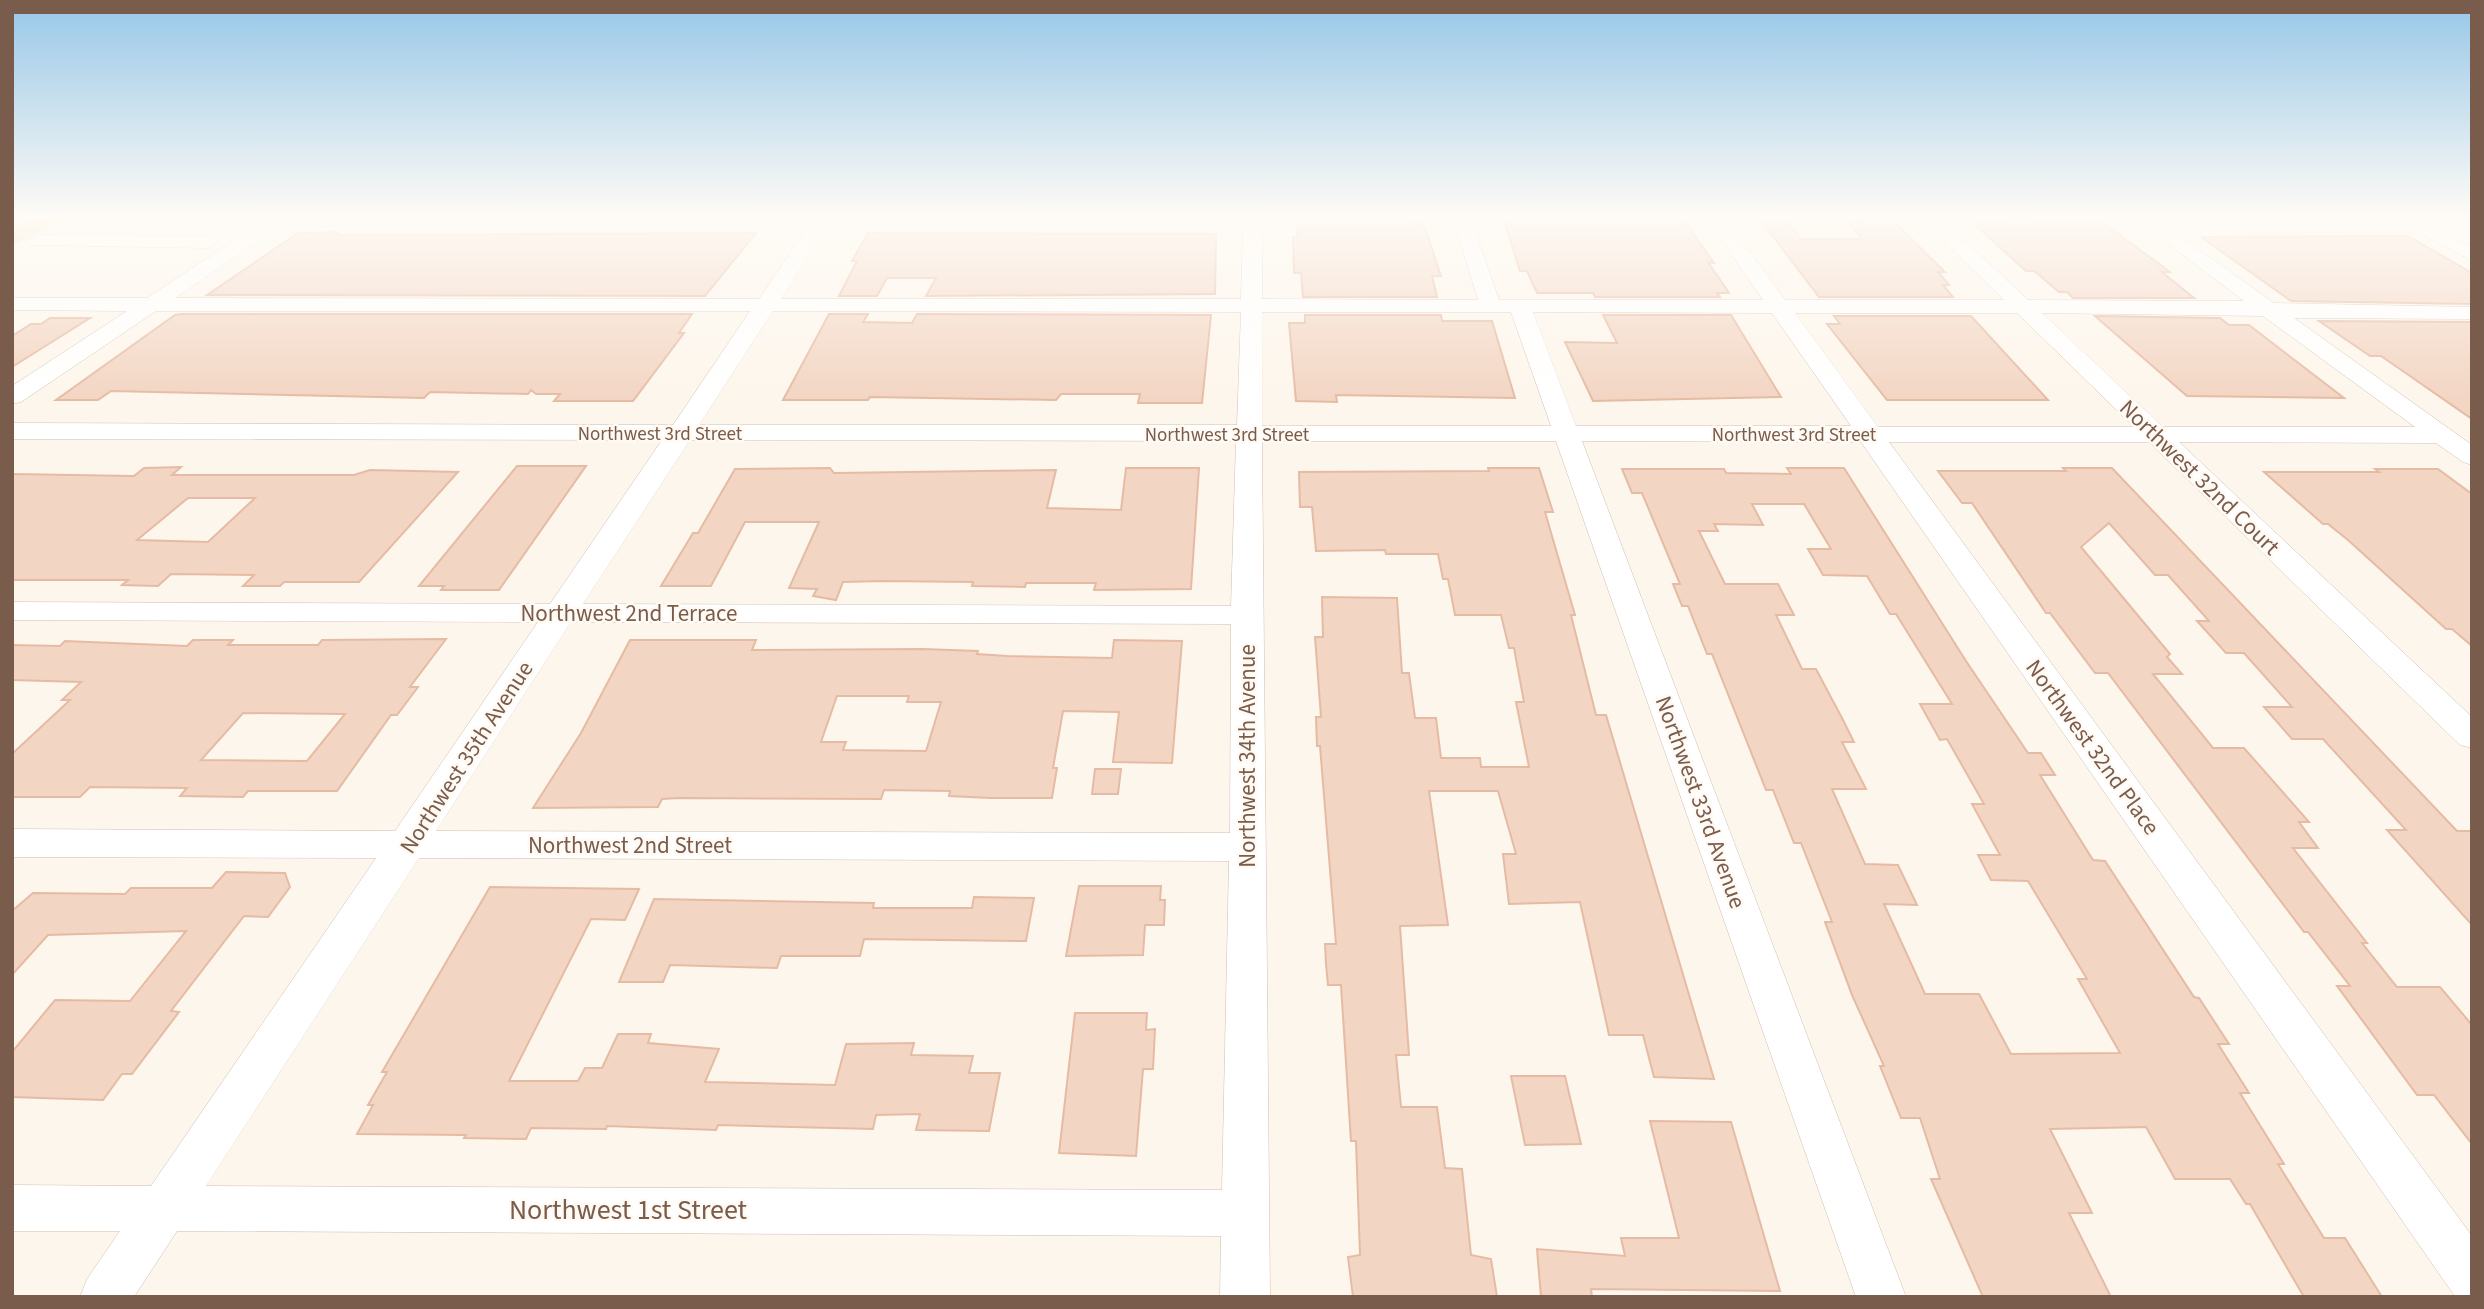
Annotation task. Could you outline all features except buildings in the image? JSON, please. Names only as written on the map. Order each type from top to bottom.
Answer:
[{"type":"street","points":[[12,397],[191,277]]},
{"type":"street","name":"Northwest 35th Avenue","points":[[105,1297],[784,277]]},
{"type":"street","name":"Northwest 34th Avenue","points":[[1245,1297],[1248,847],[1246,615],[1252,277]]},
{"type":"street","name":"Northwest 33rd Avenue","points":[[1491,277],[1568,434],[1881,1297]]},
{"type":"street","name":"Northwest 32nd Place","points":[[1758,277],[2472,1278]]},
{"type":"street","name":"Northwest 32nd Court","points":[[1992,277],[2472,737]]},
{"type":"street","points":[[2224,277],[2472,457]]},
{"type":"street","points":[[12,304],[2234,307],[2472,313]]},
{"type":"street","name":"Northwest 3rd Street","points":[[12,431],[2442,435]]},
{"type":"street","name":"Northwest 2nd Terrace","points":[[12,611],[1246,615]]},
{"type":"street","name":"Northwest 2nd Street","points":[[12,843],[1248,847]]},
{"type":"street","name":"Northwest 1st Street","points":[[12,1208],[1244,1213]]}]
